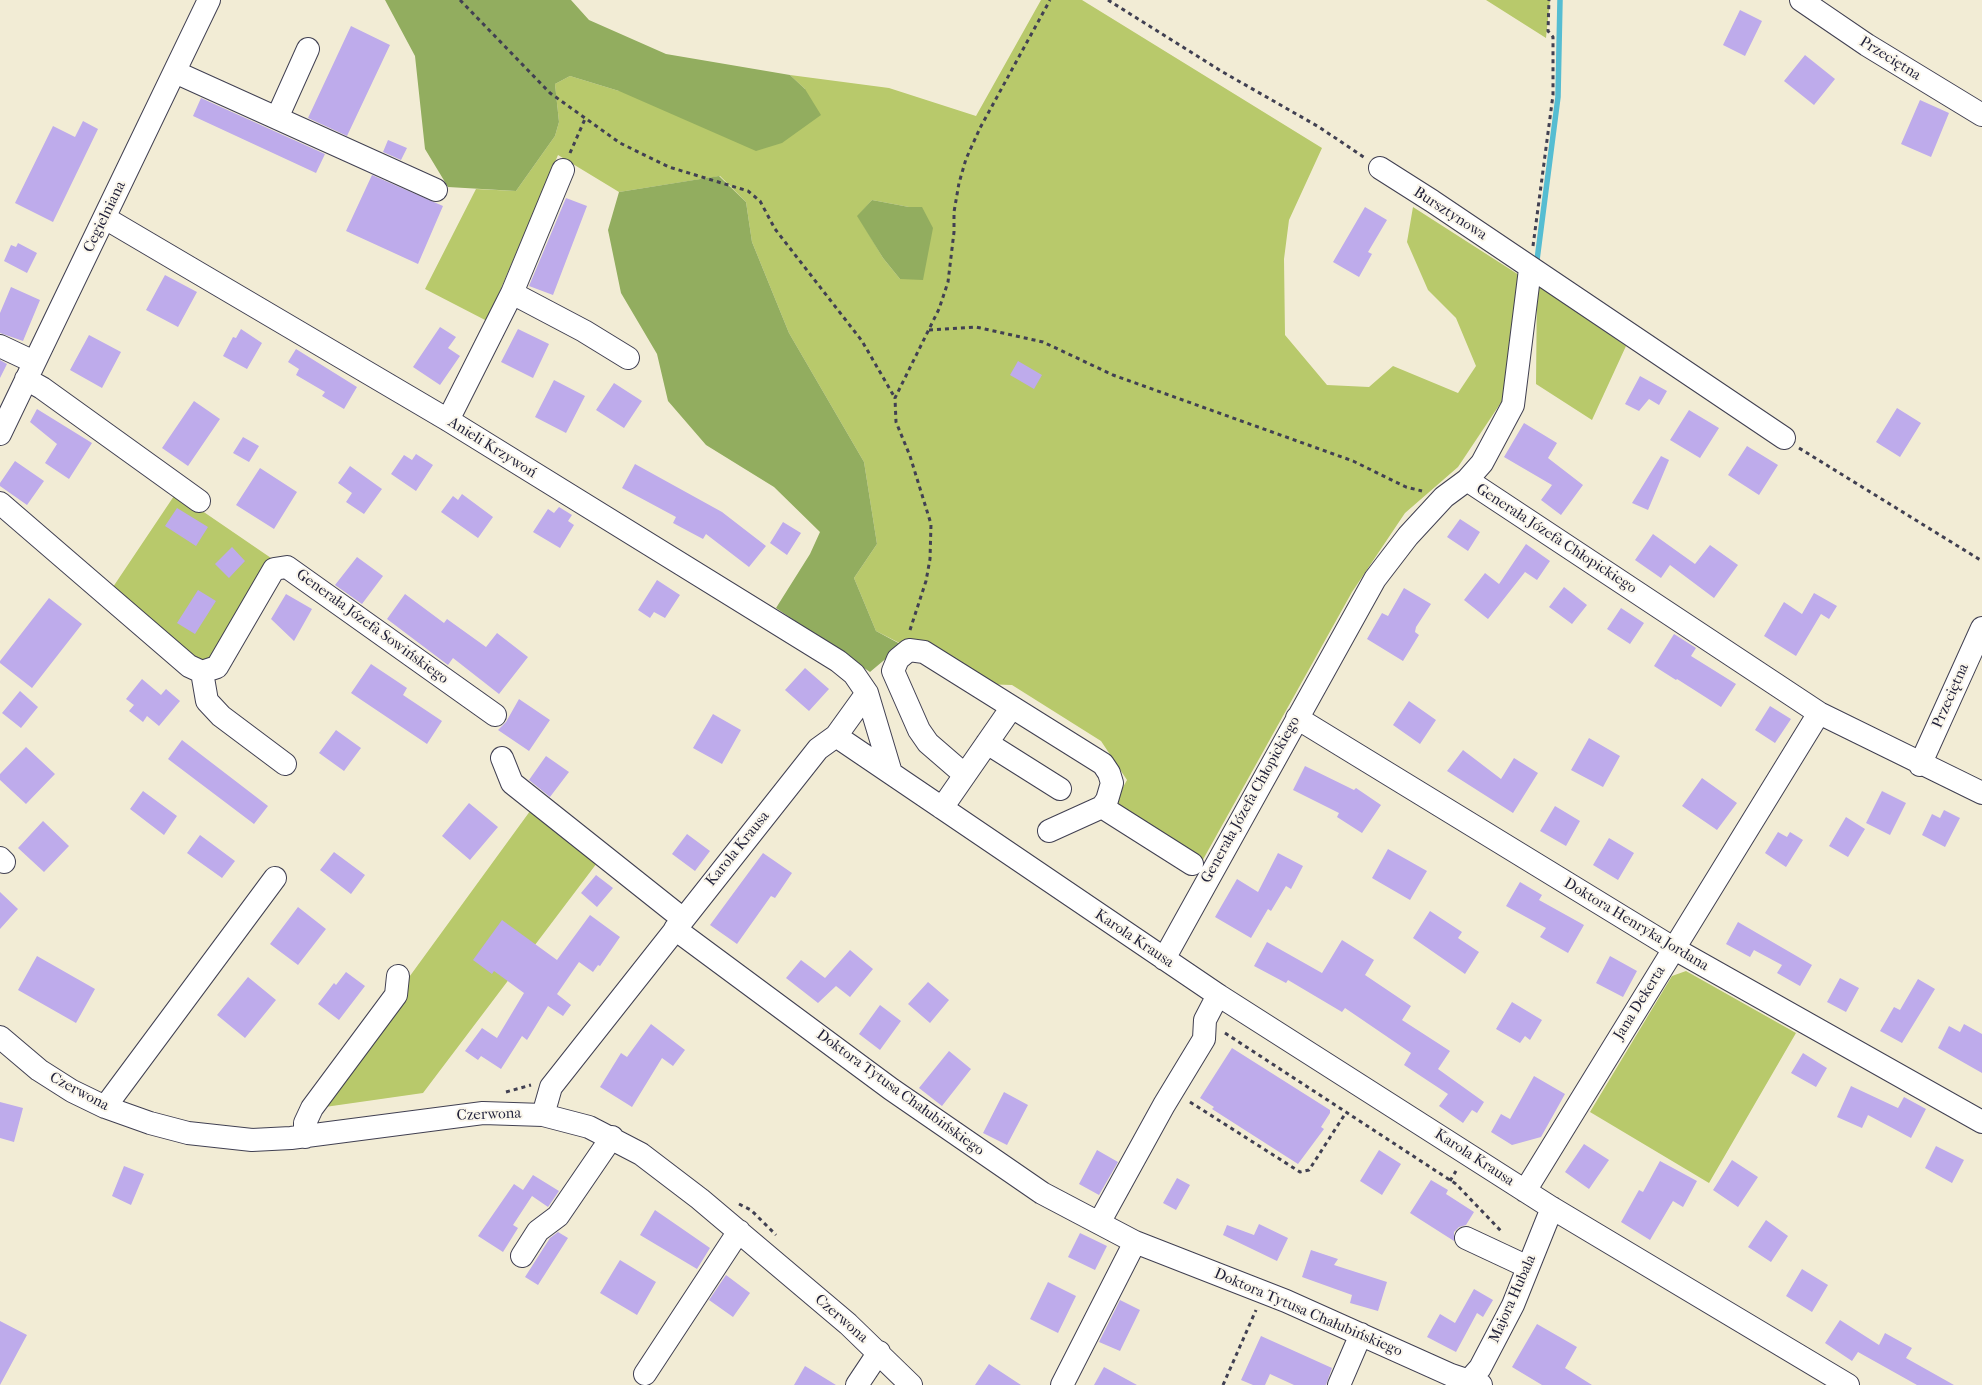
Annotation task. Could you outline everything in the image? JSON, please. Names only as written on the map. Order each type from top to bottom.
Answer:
[{"type":"street","name":"Cegielniana","points":[[0,434],[209,0]]},
{"type":"street","name":"Przeciętna","points":[[1801,0],[1867,45],[1982,115]]},
{"type":"street","points":[[277,118],[308,49]]},
{"type":"street","points":[[175,72],[436,190]]},
{"type":"street","name":"Bursztynowa","points":[[1380,168],[1784,438]]},
{"type":"street","points":[[448,420],[512,293],[563,170]]},
{"type":"street","name":"Anieli Krzywoń","points":[[105,218],[448,420],[838,661],[854,674],[867,693],[891,773]]},
{"type":"street","points":[[1467,480],[1482,463],[1513,405],[1530,269]]},
{"type":"street","points":[[512,293],[584,331],[628,358]]},
{"type":"street","points":[[0,346],[30,371],[42,388],[199,501]]},
{"type":"street","name":"Generała Józefa Chłopickiego","points":[[1164,959],[1375,579],[1408,536],[1444,497],[1467,480],[1819,713],[1920,765],[1982,793]]},
{"type":"street","points":[[0,502],[189,666],[202,672],[207,701],[221,716],[285,764]]},
{"type":"street","name":"Generała Józefa Sowińskiego","points":[[202,672],[217,667],[274,569],[287,566],[495,715]]},
{"type":"street","name":"Przeciętna","points":[[1920,765],[1982,628]]},
{"type":"street","points":[[965,775],[928,742],[919,730],[894,671],[898,659],[909,650],[924,652],[1103,764],[1109,773],[1112,783],[1110,793],[1102,807],[1049,831]]},
{"type":"street","points":[[836,736],[867,693]]},
{"type":"street","points":[[942,808],[1012,707]]},
{"type":"street","name":"Jana Dekerta","points":[[1525,1191],[1819,713]]},
{"type":"street","name":"Doktora Henryka Jordana","points":[[1297,718],[1673,948],[1982,1122]]},
{"type":"street","name":"Karola Krausa","points":[[542,1115],[551,1087],[818,749],[836,736],[1218,995],[1552,1208],[1848,1385]]},
{"type":"street","points":[[987,743],[1060,789]]},
{"type":"street","name":"Doktora Tytusa Chałubińskiego","points":[[502,758],[512,783],[679,924],[891,1089],[1042,1193],[1135,1242],[1258,1290],[1472,1384]]},
{"type":"street","points":[[1102,807],[1192,864]]},
{"type":"street","points":[[105,1107],[275,878]]},
{"type":"street","points":[[305,1137],[306,1123],[312,1108],[396,995],[398,976]]},
{"type":"street","points":[[1100,1223],[1164,1105],[1204,1039],[1205,1020],[1218,995]]},
{"type":"street","name":"Czerwona","points":[[0,1037],[39,1070],[105,1107],[150,1124],[188,1133],[252,1140],[305,1137],[483,1113],[542,1115],[580,1124],[612,1137],[664,1170],[739,1231],[879,1352],[911,1385]]},
{"type":"street","points":[[522,1256],[538,1231],[558,1216],[612,1137]]},
{"type":"street","name":"Majora Hubala","points":[[1472,1384],[1513,1305],[1552,1208]]},
{"type":"street","points":[[645,1374],[739,1231]]},
{"type":"street","points":[[1466,1238],[1528,1267]]},
{"type":"street","points":[[1062,1385],[1135,1242]]},
{"type":"street","points":[[1339,1385],[1361,1334]]},
{"type":"street","points":[[856,1385],[879,1352]]},
{"type":"path","points":[[460,0],[550,93],[620,143],[669,167],[748,191],[760,200],[776,229],[862,341],[895,398],[896,422],[910,456],[931,524],[927,574],[911,626],[909,650]]},
{"type":"path","points":[[895,398],[939,309],[948,282],[954,232],[954,212],[966,159],[980,128],[1050,0]]},
{"type":"path","points":[[1108,0],[1221,70],[1319,126],[1380,168]]},
{"type":"path","points":[[1530,269],[1553,95],[1553,37],[1548,30],[1549,0]]},
{"type":"path","points":[[563,170],[585,119]]},
{"type":"path","points":[[928,330],[976,326],[1043,342],[1112,375],[1353,461],[1406,487],[1444,497]]},
{"type":"path","points":[[1784,438],[1982,562]]},
{"type":"path","points":[[1205,1020],[1345,1114],[1450,1181],[1502,1232]]},
{"type":"path","points":[[497,1095],[542,1082],[551,1087]]},
{"type":"path","points":[[1173,1091],[1300,1172],[1309,1170],[1345,1114]]},
{"type":"path","points":[[1450,1181],[1458,1167]]},
{"type":"path","points":[[735,1201],[751,1210],[780,1239]]},
{"type":"path","points":[[1224,1385],[1259,1302],[1258,1290]]},
{"type":"green space","points":[[385,0],[571,0],[589,20],[666,54],[790,75],[805,89],[821,115],[782,143],[756,151],[619,91],[570,76],[555,84],[559,122],[555,136],[516,191],[448,187],[425,149],[415,56]]},
{"type":"green space","points":[[1041,0],[1082,0],[1322,148],[1289,220],[1284,259],[1285,335],[1327,385],[1369,387],[1393,366],[1458,393],[1476,366],[1456,318],[1428,290],[1407,242],[1413,207],[1519,275],[1502,401],[1458,467],[1405,513],[1352,592],[1200,865],[1111,809],[1127,780],[1101,741],[1012,685],[980,684],[876,631],[854,578],[877,544],[864,462],[789,333],[752,242],[746,202],[720,176],[619,192],[558,155],[487,321],[425,289],[476,189],[516,191],[555,136],[559,122],[555,84],[570,76],[619,91],[805,89],[790,75],[889,88],[976,116]],"holes":[[[872,200],[909,207],[900,279],[883,258],[858,216]]]},
{"type":"green space","points":[[1486,0],[1550,0],[1546,38]]},
{"type":"green space","points":[[719,176],[746,202],[752,242],[789,333],[864,462],[877,544],[854,578],[876,631],[902,645],[870,672],[776,608],[810,554],[820,532],[774,487],[706,445],[668,401],[657,354],[621,293],[608,230],[619,192]]},
{"type":"green space","points":[[872,200],[909,207],[922,207],[933,228],[923,280],[900,279],[883,258],[857,216]]},
{"type":"green space","points":[[1537,285],[1626,346],[1592,420],[1536,384]]},
{"type":"green space","points":[[176,493],[271,558],[210,664],[199,660],[113,587]]},
{"type":"green space","points":[[533,807],[600,859],[423,1093],[325,1107],[407,980]]},
{"type":"green space","points":[[1686,971],[1796,1033],[1709,1183],[1590,1112],[1672,976]]},
{"type":"building","points":[[1740,10],[1762,21],[1745,56],[1723,45]]},
{"type":"building","points":[[351,26],[390,45],[347,136],[308,118]]},
{"type":"building","points":[[1805,55],[1835,79],[1814,105],[1784,81]]},
{"type":"building","points":[[201,98],[325,154],[316,173],[193,116]]},
{"type":"building","points":[[1920,100],[1949,113],[1931,157],[1901,144]]},
{"type":"building","points":[[83,121],[98,129],[53,222],[15,203],[53,126],[75,137]]},
{"type":"building","points":[[388,140],[407,148],[401,160],[383,152]]},
{"type":"building","points":[[372,175],[443,206],[418,264],[346,231]]},
{"type":"building","points":[[566,198],[587,206],[553,295],[529,286]]},
{"type":"building","points":[[1365,207],[1387,220],[1368,252],[1372,254],[1359,277],[1333,262]]},
{"type":"building","points":[[18,243],[37,253],[27,273],[4,261],[11,245],[16,247]]},
{"type":"building","points":[[165,275],[197,292],[178,327],[146,310]]},
{"type":"building","points":[[11,287],[40,300],[23,341],[0,333],[0,313]]},
{"type":"building","points":[[440,327],[456,337],[448,348],[460,356],[440,385],[413,367]]},
{"type":"building","points":[[241,329],[262,343],[247,369],[223,356],[233,337],[236,338]]},
{"type":"building","points":[[518,329],[549,344],[533,378],[501,362]]},
{"type":"building","points":[[89,335],[121,352],[102,388],[70,370]]},
{"type":"building","points":[[296,349],[357,387],[344,409],[322,396],[325,392],[296,375],[299,369],[288,362]]},
{"type":"building","points":[[0,360],[7,364],[0,378]]},
{"type":"building","points":[[1018,361],[1042,375],[1034,389],[1010,375]]},
{"type":"building","points":[[1640,376],[1667,391],[1659,405],[1649,399],[1639,411],[1625,404]]},
{"type":"building","points":[[554,380],[585,396],[566,433],[535,417]]},
{"type":"building","points":[[614,383],[642,401],[624,428],[596,410]]},
{"type":"building","points":[[194,401],[220,419],[188,466],[162,448]]},
{"type":"building","points":[[1897,408],[1921,423],[1900,457],[1876,442]]},
{"type":"building","points":[[37,409],[92,443],[69,479],[45,463],[57,444],[30,422]]},
{"type":"building","points":[[1689,410],[1719,428],[1700,458],[1670,440]]},
{"type":"building","points":[[1524,423],[1557,443],[1548,458],[1583,485],[1561,515],[1541,500],[1552,485],[1504,457]]},
{"type":"building","points":[[243,437],[259,446],[249,462],[233,453]]},
{"type":"building","points":[[1747,446],[1778,465],[1759,495],[1728,475]]},
{"type":"building","points":[[416,454],[433,465],[416,491],[391,474],[404,455],[412,460]]},
{"type":"building","points":[[1661,456],[1669,460],[1648,510],[1632,503]]},
{"type":"building","points":[[15,461],[44,481],[27,505],[0,486],[0,483]]},
{"type":"building","points":[[635,464],[722,512],[766,546],[749,567],[706,534],[703,539],[673,523],[676,517],[622,488]]},
{"type":"building","points":[[350,466],[382,489],[364,514],[346,502],[352,493],[338,483]]},
{"type":"building","points":[[260,468],[297,492],[274,529],[236,505]]},
{"type":"building","points":[[462,494],[493,517],[478,538],[441,512],[453,496],[458,500]]},
{"type":"building","points":[[559,507],[572,515],[568,521],[574,525],[560,548],[533,532],[548,509],[554,513]]},
{"type":"building","points":[[177,508],[208,527],[196,546],[165,526]]},
{"type":"building","points":[[1460,519],[1480,532],[1468,551],[1447,537]]},
{"type":"building","points":[[783,522],[801,533],[787,555],[770,543]]},
{"type":"building","points":[[1653,534],[1695,564],[1710,545],[1738,565],[1714,598],[1670,565],[1661,578],[1635,560]]},
{"type":"building","points":[[1526,544],[1550,561],[1537,580],[1525,572],[1488,619],[1464,600],[1485,573],[1499,584]]},
{"type":"building","points":[[232,547],[245,561],[229,578],[215,564]]},
{"type":"building","points":[[357,557],[383,576],[362,604],[335,585]]},
{"type":"building","points":[[657,580],[680,595],[665,618],[654,612],[650,618],[638,610]]},
{"type":"building","points":[[1564,587],[1587,605],[1572,624],[1549,607]]},
{"type":"building","points":[[1404,588],[1431,604],[1416,627],[1415,632],[1419,635],[1403,661],[1367,639],[1382,613],[1388,616]]},
{"type":"building","points":[[198,590],[216,601],[195,634],[177,623]]},
{"type":"building","points":[[1814,593],[1837,606],[1829,619],[1821,614],[1796,656],[1764,636],[1784,602],[1802,614]]},
{"type":"building","points":[[286,594],[312,609],[294,641],[271,619]]},
{"type":"building","points":[[405,594],[444,623],[447,619],[486,647],[497,633],[528,657],[499,694],[453,658],[448,665],[387,619]]},
{"type":"building","points":[[49,598],[82,624],[32,688],[0,663],[0,661]]},
{"type":"building","points":[[1621,608],[1644,623],[1630,644],[1607,629]]},
{"type":"building","points":[[1674,634],[1696,648],[1691,656],[1736,684],[1721,707],[1654,666]]},
{"type":"building","points":[[371,664],[407,688],[403,695],[442,721],[427,744],[351,693]]},
{"type":"building","points":[[805,668],[829,689],[809,711],[785,690]]},
{"type":"building","points":[[142,679],[161,695],[166,689],[180,701],[159,726],[147,716],[143,722],[129,711],[134,705],[126,699]]},
{"type":"building","points":[[20,691],[38,707],[21,728],[2,713]]},
{"type":"building","points":[[519,699],[550,720],[529,751],[498,730],[506,722]]},
{"type":"building","points":[[1409,701],[1436,720],[1420,744],[1393,725]]},
{"type":"building","points":[[1770,706],[1791,719],[1775,743],[1755,730]]},
{"type":"building","points":[[713,714],[741,730],[722,764],[693,748]]},
{"type":"building","points":[[336,730],[361,748],[344,771],[319,753]]},
{"type":"building","points":[[1589,738],[1620,756],[1603,787],[1571,770]]},
{"type":"building","points":[[182,740],[268,806],[254,824],[168,759]]},
{"type":"building","points":[[26,747],[55,774],[26,804],[0,780],[0,774]]},
{"type":"building","points":[[1463,750],[1501,779],[1514,758],[1538,773],[1513,813],[1447,771]]},
{"type":"building","points":[[546,756],[569,772],[550,797],[529,780]]},
{"type":"building","points":[[1305,766],[1354,790],[1356,788],[1381,805],[1362,833],[1337,817],[1339,813],[1293,790]]},
{"type":"building","points":[[1702,778],[1737,803],[1717,830],[1682,806]]},
{"type":"building","points":[[143,791],[177,816],[164,835],[130,809]]},
{"type":"building","points":[[1882,791],[1906,803],[1890,835],[1866,823]]},
{"type":"building","points":[[469,803],[498,827],[470,860],[442,836]]},
{"type":"building","points":[[1555,806],[1580,821],[1566,846],[1540,831]]},
{"type":"building","points":[[1944,810],[1960,818],[1945,847],[1922,835],[1932,814],[1940,818]]},
{"type":"building","points":[[1846,817],[1865,829],[1848,857],[1829,846]]},
{"type":"building","points":[[43,821],[69,846],[44,872],[18,848]]},
{"type":"building","points":[[1778,832],[1787,837],[1790,832],[1803,840],[1786,867],[1765,853]]},
{"type":"building","points":[[687,834],[710,851],[695,871],[672,854]]},
{"type":"building","points":[[200,835],[235,861],[222,878],[187,853]]},
{"type":"building","points":[[1609,838],[1634,853],[1618,880],[1593,865]]},
{"type":"building","points":[[1388,849],[1427,871],[1410,900],[1372,878]]},
{"type":"building","points":[[334,852],[365,875],[351,894],[320,870]]},
{"type":"building","points":[[763,853],[792,873],[775,898],[771,896],[737,944],[710,925]]},
{"type":"building","points":[[1278,853],[1303,866],[1291,889],[1286,886],[1271,911],[1268,909],[1251,938],[1215,917],[1237,879],[1258,892]]},
{"type":"building","points":[[596,875],[613,888],[597,907],[581,893]]},
{"type":"building","points":[[1520,882],[1542,895],[1539,900],[1584,925],[1568,953],[1540,937],[1546,928],[1506,906]]},
{"type":"building","points":[[0,892],[18,909],[0,929]]},
{"type":"building","points":[[298,907],[326,929],[298,965],[270,944]]},
{"type":"building","points":[[1430,911],[1462,932],[1458,938],[1479,952],[1465,974],[1413,938]]},
{"type":"building","points":[[590,915],[620,937],[600,966],[598,965],[593,972],[579,962],[557,994],[571,1005],[563,1016],[548,1006],[527,1040],[522,1036],[501,1069],[481,1056],[478,1060],[465,1051],[482,1028],[497,1038],[524,993],[494,971],[492,974],[473,960],[502,920],[557,960]]},
{"type":"building","points":[[1738,922],[1812,965],[1800,986],[1777,973],[1782,965],[1754,950],[1750,957],[1726,944]]},
{"type":"building","points":[[1342,940],[1374,960],[1365,975],[1411,1006],[1402,1020],[1450,1051],[1438,1069],[1484,1102],[1477,1113],[1472,1110],[1463,1123],[1439,1106],[1448,1094],[1404,1065],[1411,1053],[1345,1008],[1342,1012],[1288,980],[1286,983],[1254,966],[1267,942],[1322,973]]},
{"type":"building","points":[[850,950],[873,969],[850,997],[836,986],[818,1003],[786,978],[801,960],[825,978]]},
{"type":"building","points":[[37,956],[95,989],[76,1023],[18,990]]},
{"type":"building","points":[[1610,956],[1637,971],[1623,997],[1596,983]]},
{"type":"building","points":[[346,972],[365,986],[339,1020],[318,1004],[334,983],[336,985]]},
{"type":"building","points":[[248,977],[276,1000],[245,1038],[217,1015]]},
{"type":"building","points":[[1840,978],[1859,988],[1846,1012],[1827,1002]]},
{"type":"building","points":[[1918,979],[1935,989],[1902,1043],[1880,1031],[1894,1007],[1900,1010]]},
{"type":"building","points":[[928,982],[949,1000],[930,1023],[908,1004]]},
{"type":"building","points":[[1512,1002],[1542,1020],[1530,1040],[1525,1036],[1520,1043],[1496,1029]]},
{"type":"building","points":[[880,1005],[901,1021],[880,1050],[859,1034]]},
{"type":"building","points":[[651,1024],[685,1050],[673,1066],[662,1058],[632,1107],[600,1087],[621,1053],[627,1057]]},
{"type":"building","points":[[1964,1024],[1982,1034],[1982,1073],[1938,1048],[1949,1026],[1960,1032]]},
{"type":"building","points":[[1232,1048],[1330,1110],[1321,1127],[1324,1129],[1298,1164],[1212,1109],[1214,1107],[1200,1098]]},
{"type":"building","points":[[949,1051],[971,1069],[942,1106],[919,1088]]},
{"type":"building","points":[[1803,1053],[1827,1068],[1816,1087],[1791,1073]]},
{"type":"building","points":[[1534,1076],[1565,1094],[1541,1137],[1512,1145],[1491,1132],[1501,1114],[1510,1119]]},
{"type":"building","points":[[1851,1086],[1898,1108],[1904,1097],[1926,1109],[1911,1138],[1868,1115],[1862,1128],[1837,1117]]},
{"type":"building","points":[[1004,1092],[1028,1105],[1007,1145],[983,1133]]},
{"type":"building","points":[[0,1102],[23,1108],[14,1142],[0,1138]]},
{"type":"building","points":[[1584,1144],[1609,1160],[1589,1189],[1565,1172]]},
{"type":"building","points":[[1936,1146],[1964,1160],[1952,1183],[1925,1168]]},
{"type":"building","points":[[1097,1150],[1118,1162],[1099,1195],[1079,1184]]},
{"type":"building","points":[[1379,1150],[1401,1164],[1382,1195],[1360,1181]]},
{"type":"building","points":[[1732,1160],[1758,1177],[1738,1207],[1713,1190]]},
{"type":"building","points":[[1660,1161],[1697,1181],[1683,1207],[1673,1201],[1650,1240],[1621,1222],[1639,1190],[1643,1192]]},
{"type":"building","points":[[124,1166],[144,1174],[131,1205],[112,1196]]},
{"type":"building","points":[[533,1175],[559,1191],[548,1207],[532,1196],[513,1225],[518,1228],[503,1252],[478,1236],[514,1184],[523,1190]]},
{"type":"building","points":[[1177,1178],[1190,1185],[1176,1210],[1163,1203]]},
{"type":"building","points":[[1431,1180],[1448,1190],[1446,1194],[1474,1212],[1466,1225],[1459,1227],[1454,1232],[1454,1241],[1410,1213]]},
{"type":"building","points":[[655,1210],[710,1248],[697,1269],[640,1235]]},
{"type":"building","points":[[1766,1220],[1788,1236],[1771,1262],[1748,1247]]},
{"type":"building","points":[[1259,1224],[1288,1238],[1277,1261],[1223,1235],[1227,1225],[1254,1235]]},
{"type":"building","points":[[558,1232],[568,1238],[538,1285],[525,1277],[550,1238]]},
{"type":"building","points":[[1080,1233],[1107,1246],[1095,1270],[1068,1257]]},
{"type":"building","points":[[1311,1250],[1338,1259],[1334,1265],[1387,1282],[1378,1311],[1350,1303],[1352,1295],[1302,1277]]},
{"type":"building","points":[[620,1260],[656,1282],[637,1315],[600,1293]]},
{"type":"building","points":[[1802,1269],[1828,1285],[1812,1312],[1786,1296]]},
{"type":"building","points":[[726,1275],[750,1293],[733,1317],[709,1300]]},
{"type":"building","points":[[1048,1282],[1076,1296],[1058,1333],[1030,1319]]},
{"type":"building","points":[[1474,1289],[1493,1300],[1483,1317],[1477,1313],[1456,1352],[1427,1337],[1440,1314],[1455,1323]]},
{"type":"building","points":[[1120,1300],[1140,1310],[1120,1351],[1099,1342]]},
{"type":"building","points":[[1840,1320],[1879,1345],[1885,1333],[1912,1348],[1906,1358],[1954,1385],[1917,1385],[1858,1352],[1852,1361],[1825,1343]]},
{"type":"building","points":[[0,1321],[27,1335],[0,1385]]},
{"type":"building","points":[[1537,1324],[1577,1347],[1565,1368],[1592,1385],[1542,1385],[1512,1367]]},
{"type":"building","points":[[1261,1336],[1332,1368],[1326,1385],[1294,1385],[1270,1374],[1265,1385],[1253,1385],[1241,1380]]},
{"type":"building","points":[[989,1364],[1021,1385],[975,1385]]},
{"type":"building","points":[[805,1366],[836,1385],[794,1385]]},
{"type":"building","points":[[1104,1367],[1137,1385],[1094,1385]]},
{"type":"waterway","points":[[1537,260],[1558,97],[1560,0]]}]
